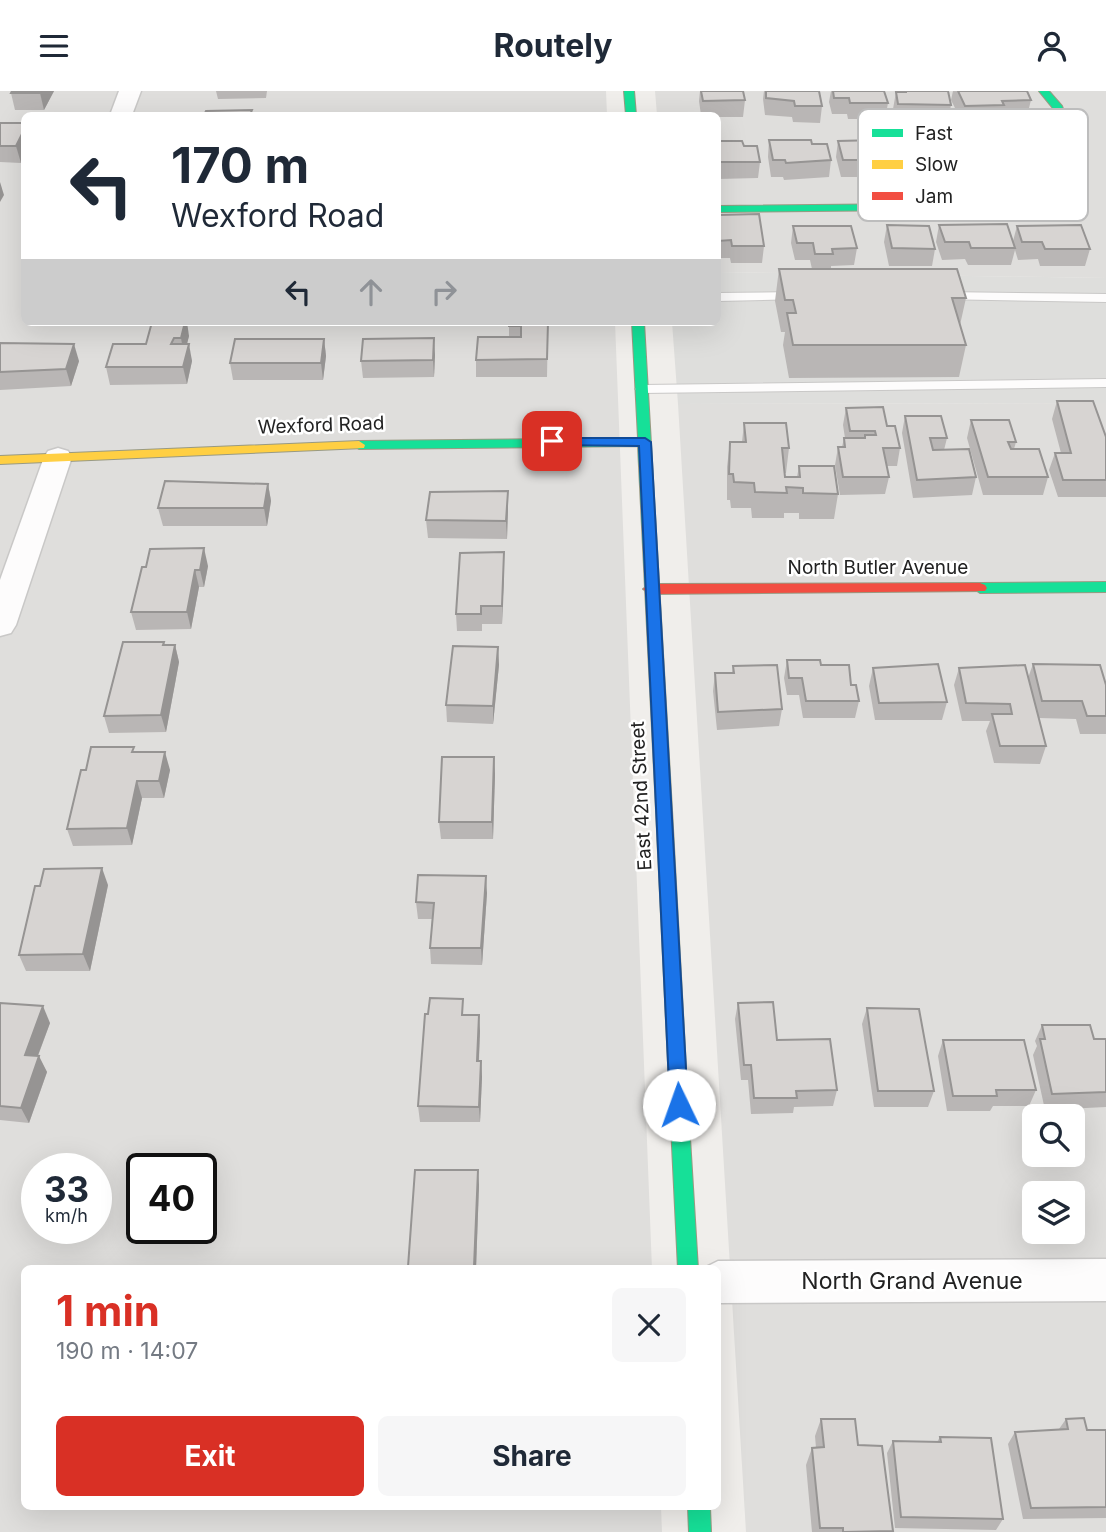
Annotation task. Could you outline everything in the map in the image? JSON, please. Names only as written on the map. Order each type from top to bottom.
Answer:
[{"type":"street","points":[[122,112],[130,91]]},
{"type":"street","points":[[629,91],[631,112]]},
{"type":"street","points":[[1044,91],[1058,109]]},
{"type":"street","points":[[721,209],[858,208]]},
{"type":"street","name":"East 42nd Street","points":[[638,326],[650,589],[688,1265]]},
{"type":"street","name":"Wexford Road","points":[[0,460],[421,442],[645,442]]},
{"type":"street","points":[[0,625],[58,457]]},
{"type":"street","name":"North Butler Avenue","points":[[650,589],[1106,587]]},
{"type":"street","name":"North Grand Avenue","points":[[721,1282],[1106,1280]]},
{"type":"street","points":[[699,1510],[700,1532]]},
{"type":"lane","points":[[721,297],[812,296]]},
{"type":"lane","points":[[924,296],[1106,298]]},
{"type":"lane","points":[[642,389],[1106,383]]},
{"type":"shaded area","points":[[0,91],[606,91],[607,112],[21,112],[21,326],[615,326],[652,1265],[21,1265],[21,1510],[661,1510],[662,1532],[0,1532]]},
{"type":"shaded area","points":[[655,91],[1106,91],[1106,278],[721,272],[721,112],[657,112]]},
{"type":"shaded area","points":[[721,272],[1106,278],[1106,403],[678,404],[672,326],[721,326]]},
{"type":"shaded area","points":[[1106,403],[1106,1532],[746,1532],[678,404]]},
{"type":"building","points":[[12,91],[41,91],[11,93]]},
{"type":"building","points":[[701,91],[743,91],[745,100],[703,101]]},
{"type":"building","points":[[766,91],[819,91],[822,106],[795,106],[794,101],[766,98]]},
{"type":"building","points":[[833,91],[884,91],[888,103],[850,103],[849,98],[834,98]]},
{"type":"building","points":[[948,91],[951,105],[898,104],[896,92]]},
{"type":"building","points":[[958,91],[1027,91],[1031,100],[1002,101],[1004,105],[965,106]]},
{"type":"building","points":[[252,110],[251,112],[206,111]]},
{"type":"building","points":[[0,123],[21,123],[21,136],[16,146],[0,146]]},
{"type":"building","points":[[769,140],[811,140],[812,144],[827,144],[831,160],[786,163],[785,160],[773,160]]},
{"type":"building","points":[[858,140],[858,160],[843,160],[838,141]]},
{"type":"building","points":[[721,141],[742,141],[744,146],[757,146],[760,162],[721,162]]},
{"type":"building","points":[[759,214],[764,246],[732,246],[731,240],[721,241],[721,215]]},
{"type":"building","points":[[1007,224],[1015,248],[971,248],[969,242],[945,242],[939,225]]},
{"type":"building","points":[[887,225],[929,226],[935,249],[892,248]]},
{"type":"building","points":[[1081,225],[1090,249],[1045,249],[1042,242],[1022,242],[1017,226]]},
{"type":"building","points":[[793,226],[851,226],[857,248],[832,249],[833,254],[815,254],[813,243],[797,243]]},
{"type":"building","points":[[779,269],[957,269],[966,298],[952,298],[966,345],[793,345],[787,313],[796,313],[793,300],[785,300]]},
{"type":"building","points":[[151,326],[184,326],[181,338],[174,338],[171,344],[189,344],[183,367],[106,367],[113,344],[146,344]]},
{"type":"building","points":[[521,326],[548,326],[547,359],[476,360],[478,337],[521,337]]},
{"type":"building","points":[[434,338],[433,360],[361,361],[363,339]]},
{"type":"building","points":[[235,339],[324,339],[321,363],[230,363]]},
{"type":"building","points":[[0,343],[74,344],[66,369],[0,372]]},
{"type":"building","points":[[1057,401],[1093,401],[1106,437],[1106,480],[1063,480],[1055,453],[1071,453]]},
{"type":"building","points":[[883,407],[887,426],[895,426],[900,448],[883,448],[889,477],[843,477],[838,447],[845,447],[844,438],[876,435],[875,431],[850,431],[846,408]]},
{"type":"building","points":[[905,416],[941,416],[947,438],[930,438],[933,450],[969,449],[976,477],[917,480]]},
{"type":"building","points":[[971,420],[1009,420],[1016,442],[1008,442],[1011,449],[1039,449],[1048,477],[988,477]]},
{"type":"building","points":[[744,423],[786,423],[789,448],[782,448],[785,477],[800,477],[799,466],[834,466],[838,494],[803,493],[803,488],[786,487],[787,493],[755,492],[754,483],[734,482],[733,474],[729,474],[730,442],[746,442]]},
{"type":"building","points":[[165,481],[268,484],[264,508],[158,508]]},
{"type":"building","points":[[508,491],[506,521],[426,520],[430,492]]},
{"type":"building","points":[[204,548],[200,570],[195,570],[187,612],[131,612],[142,567],[146,567],[150,549]]},
{"type":"building","points":[[504,552],[502,606],[481,606],[481,614],[456,614],[460,553]]},
{"type":"building","points":[[123,642],[164,642],[163,645],[175,645],[161,715],[104,716]]},
{"type":"building","points":[[453,646],[498,647],[493,706],[446,705]]},
{"type":"building","points":[[787,660],[820,660],[821,665],[849,665],[851,685],[856,685],[859,701],[806,701],[802,678],[789,678]]},
{"type":"building","points":[[938,664],[947,702],[879,703],[873,668]]},
{"type":"building","points":[[1033,664],[1100,665],[1106,685],[1106,716],[1087,716],[1082,701],[1042,701]]},
{"type":"building","points":[[777,665],[782,709],[718,712],[715,673],[734,673],[733,666]]},
{"type":"building","points":[[1025,665],[1046,746],[1000,746],[992,714],[1012,714],[1010,704],[966,703],[959,668]]},
{"type":"building","points":[[91,747],[134,747],[132,752],[165,752],[159,781],[137,781],[127,828],[67,829],[81,770],[86,770]]},
{"type":"building","points":[[442,757],[494,757],[492,822],[439,822]]},
{"type":"building","points":[[102,868],[83,954],[19,955],[35,886],[40,886],[44,869]]},
{"type":"building","points":[[418,875],[486,876],[481,948],[430,948],[434,903],[416,902]]},
{"type":"building","points":[[430,998],[463,999],[462,1015],[479,1015],[479,1107],[418,1106],[425,1014],[428,1014]]},
{"type":"building","points":[[773,1002],[777,1040],[830,1039],[837,1090],[796,1091],[797,1098],[754,1098],[751,1065],[744,1065],[738,1003]]},
{"type":"building","points":[[0,1003],[43,1006],[25,1055],[39,1056],[21,1108],[0,1106]]},
{"type":"building","points":[[867,1008],[919,1009],[934,1091],[878,1091]]},
{"type":"building","points":[[1042,1025],[1090,1025],[1094,1039],[1106,1039],[1106,1092],[1052,1094],[1040,1039],[1045,1039]]},
{"type":"building","points":[[943,1040],[1024,1040],[1036,1090],[996,1090],[997,1096],[953,1096]]},
{"type":"building","points":[[415,1170],[478,1170],[474,1265],[408,1265]]},
{"type":"building","points":[[1084,1418],[1087,1430],[1106,1430],[1106,1507],[1031,1508],[1015,1432],[1068,1429],[1066,1419]]},
{"type":"building","points":[[821,1419],[855,1419],[858,1445],[882,1446],[893,1531],[843,1532],[843,1528],[820,1528],[812,1448],[824,1447]]},
{"type":"building","points":[[940,1437],[991,1438],[1003,1519],[901,1517],[893,1441],[941,1442]]},
{"type":"traffic: fast","points":[[629,91],[631,112]]},
{"type":"traffic: fast","points":[[1044,91],[1058,109]]},
{"type":"traffic: fast","points":[[721,209],[858,208]]},
{"type":"traffic: fast","points":[[638,326],[664,810]]},
{"type":"traffic: fast","points":[[359,445],[645,442]]},
{"type":"traffic: fast","points":[[980,588],[1106,587]]},
{"type":"traffic: fast","points":[[679,1105],[688,1265]]},
{"type":"traffic: fast","points":[[699,1510],[700,1532]]},
{"type":"traffic: slow","points":[[0,460],[359,445]]},
{"type":"traffic: jam","points":[[650,589],[980,588]]},
{"type":"traffic: jam","points":[[664,810],[679,1105]]},
{"type":"route","points":[[552,441],[645,442],[650,589],[679,1105]]}]
